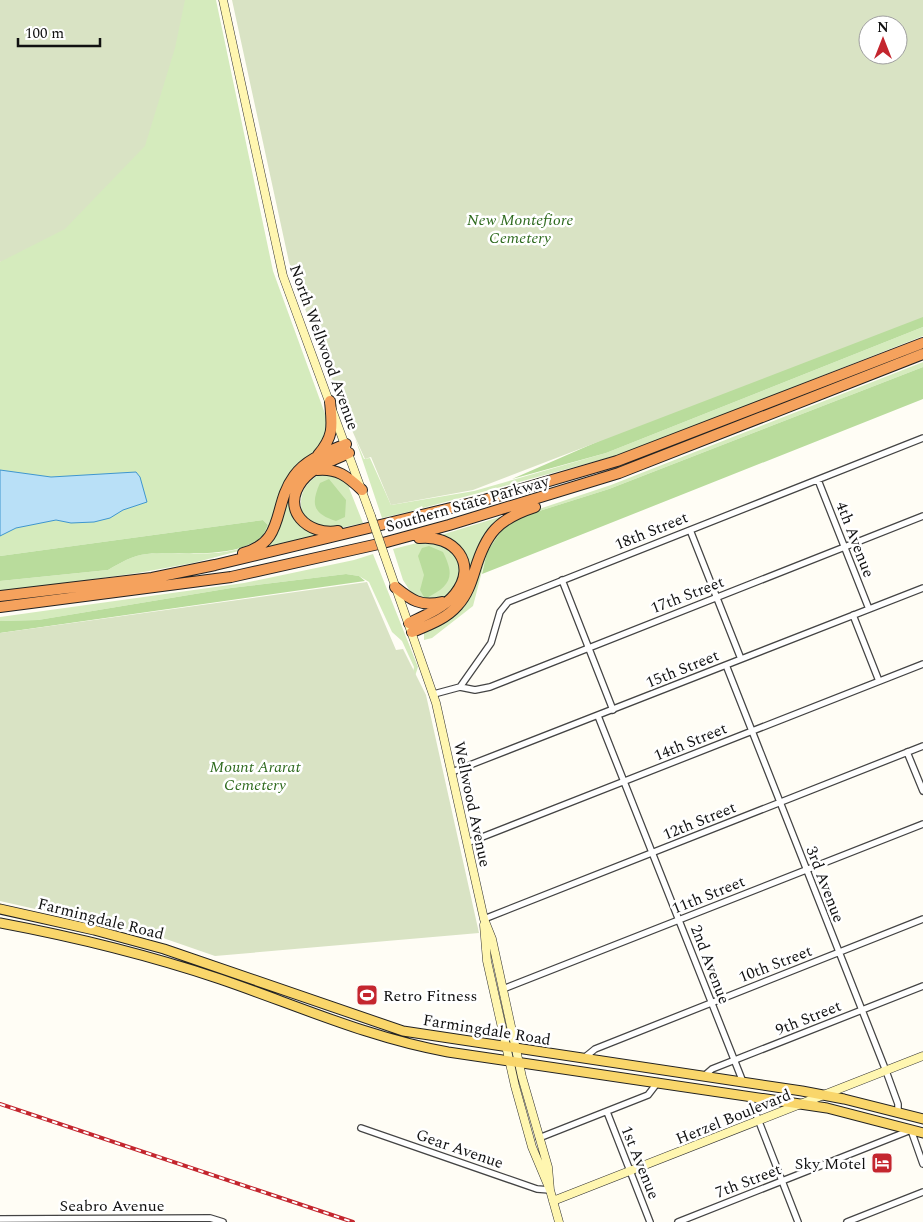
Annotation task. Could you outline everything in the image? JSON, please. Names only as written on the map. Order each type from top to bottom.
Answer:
[{"type":"highway","name":"Southern State Parkway","points":[[0,596],[152,578],[389,524],[617,461],[923,343]]},
{"type":"highway","name":"Southern State Parkway","points":[[0,607],[231,577],[383,542],[576,488],[647,463],[923,354]]},
{"type":"highway","points":[[316,458],[331,437],[330,401]]},
{"type":"highway","points":[[348,449],[313,471],[299,485],[295,500],[298,514],[308,526],[316,531],[329,532],[389,524]]},
{"type":"highway","points":[[215,565],[254,550],[268,540],[274,531],[282,500],[289,484],[302,467],[316,458],[348,449]]},
{"type":"highway","points":[[313,471],[338,471],[362,490]]},
{"type":"highway","points":[[410,627],[443,618],[460,603],[470,588],[484,543],[499,524],[516,513],[576,488]]},
{"type":"highway","points":[[383,542],[432,537],[443,539],[454,547],[463,562],[464,574],[458,589],[448,601],[410,627]]},
{"type":"highway","points":[[396,586],[412,600],[421,604],[448,601]]},
{"type":"main road","name":"North Wellwood Avenue","points":[[223,0],[281,271],[348,449],[434,694]]},
{"type":"main road","name":"Wellwood Avenue","points":[[434,694],[484,919]]},
{"type":"main road","name":"Farmingdale Road","points":[[0,909],[94,930],[164,949],[388,1027],[426,1035],[824,1095],[923,1119]]},
{"type":"main road","points":[[484,919],[492,939],[519,1063],[548,1167],[550,1190]]},
{"type":"main road","points":[[484,919],[484,941],[509,1061],[532,1148],[550,1190],[559,1222]]},
{"type":"main road","name":"Farmingdale Road","points":[[0,923],[82,939],[168,962],[362,1031],[401,1042],[519,1063],[801,1104],[842,1112],[923,1133]]},
{"type":"main road","name":"Herzel Boulevard","points":[[553,1201],[923,1056]]},
{"type":"street","name":"18th Street","points":[[460,687],[491,643],[504,605],[562,580],[923,438]]},
{"type":"street","name":"4th Avenue","points":[[818,480],[869,609]]},
{"type":"street","name":"17th Street","points":[[460,687],[475,690],[487,688],[923,516]]},
{"type":"street","points":[[690,530],[741,659]]},
{"type":"street","points":[[562,580],[613,710]]},
{"type":"street","name":"15th Street","points":[[452,772],[923,588]]},
{"type":"street","points":[[853,615],[879,681]]},
{"type":"street","name":"14th Street","points":[[467,843],[923,664]]},
{"type":"street","name":"3rd Avenue","points":[[726,665],[886,1070],[898,1104],[898,1113]]},
{"type":"street","points":[[434,694],[460,687]]},
{"type":"street","name":"2nd Avenue","points":[[598,716],[743,1082]]},
{"type":"street","name":"12th Street","points":[[484,919],[923,746]]},
{"type":"street","points":[[908,752],[923,791]]},
{"type":"street","name":"11th Street","points":[[503,990],[923,824]]},
{"type":"street","name":"10th Street","points":[[584,1058],[596,1049],[923,919]]},
{"type":"street","name":"9th Street","points":[[704,1076],[712,1069],[923,986]]},
{"type":"street","points":[[539,1138],[650,1094],[658,1082]]},
{"type":"street","points":[[749,1096],[798,1222]]},
{"type":"street","name":"1st Avenue","points":[[606,1112],[650,1222]]},
{"type":"street","name":"Gear Avenue","points":[[361,1128],[538,1189],[550,1190]]},
{"type":"street","points":[[911,1130],[923,1164]]},
{"type":"street","name":"7th Street","points":[[678,1222],[911,1130]]},
{"type":"street","points":[[847,1222],[923,1192]]},
{"type":"street","name":"Seabro Avenue","points":[[0,1220],[210,1218],[223,1222]]},
{"type":"green space","points":[[0,0],[185,0],[175,48],[145,146],[65,229],[0,262]]},
{"type":"green space","points":[[165,0],[216,0],[273,271],[328,422],[324,445],[291,474],[272,530],[254,547],[193,563],[138,573],[0,592],[0,581],[108,570],[142,555],[160,553],[205,554],[235,550],[260,538],[268,525],[263,520],[0,556],[0,262]]},
{"type":"green space","name":"New Montefiore Cemetery","points":[[232,0],[923,0],[923,317],[473,490],[391,505],[371,457],[365,459],[331,384],[289,262]]},
{"type":"green space","points":[[923,316],[923,327],[606,453],[512,479],[615,434]]},
{"type":"green space","points":[[923,327],[923,336],[626,453],[382,518],[355,438],[364,459],[370,458],[391,505],[474,491],[606,453]]},
{"type":"green space","points":[[923,362],[923,367],[609,489],[517,518],[501,531],[487,552],[473,606],[432,638],[424,640],[424,632],[450,617],[461,607],[477,580],[487,545],[493,535],[515,517],[611,485]]},
{"type":"green space","points":[[923,367],[923,399],[482,574],[487,552],[501,531],[517,518],[609,489]]},
{"type":"green space","points":[[315,466],[293,505],[319,536],[264,550],[278,530],[289,489]]},
{"type":"green space","points":[[321,473],[333,473],[351,486],[349,488],[363,523],[327,531],[304,519],[301,498],[305,487]]},
{"type":"green space","points":[[329,479],[346,500],[345,517],[336,521],[319,512],[315,503],[320,483]]},
{"type":"green space","points":[[506,515],[445,615],[422,624],[422,621],[451,604],[466,562],[438,536]]},
{"type":"green space","points":[[263,520],[268,525],[261,537],[248,545],[235,549],[206,553],[142,555],[108,570],[0,581],[0,556]]},
{"type":"green space","points":[[429,540],[452,548],[460,575],[456,588],[450,594],[431,603],[412,594],[403,580],[393,549]]},
{"type":"green space","points":[[429,546],[443,552],[450,575],[440,590],[425,599],[420,590],[424,575],[418,556],[422,548]]},
{"type":"green space","points":[[373,554],[418,667],[415,676],[412,677],[414,667],[402,641],[392,632],[369,582],[359,576],[346,574],[231,588],[38,620],[0,621],[0,617],[244,583],[354,560]]},
{"type":"green space","points":[[346,574],[359,576],[365,581],[0,633],[0,621],[38,620],[231,588]]},
{"type":"green space","name":"Mount Ararat Cemetery","points":[[367,582],[396,650],[403,649],[426,695],[479,933],[215,956],[163,938],[0,901],[0,633]]},
{"type":"water","points":[[0,470],[51,477],[136,472],[140,477],[147,502],[123,510],[110,518],[94,522],[71,523],[56,520],[16,528],[0,536]]},
{"type":"railway","points":[[0,1104],[353,1222]]},
{"type":"place","name":"Retro Fitness","points":[[367,995]]},
{"type":"place","name":"Sky Motel","points":[[882,1163]]}]
